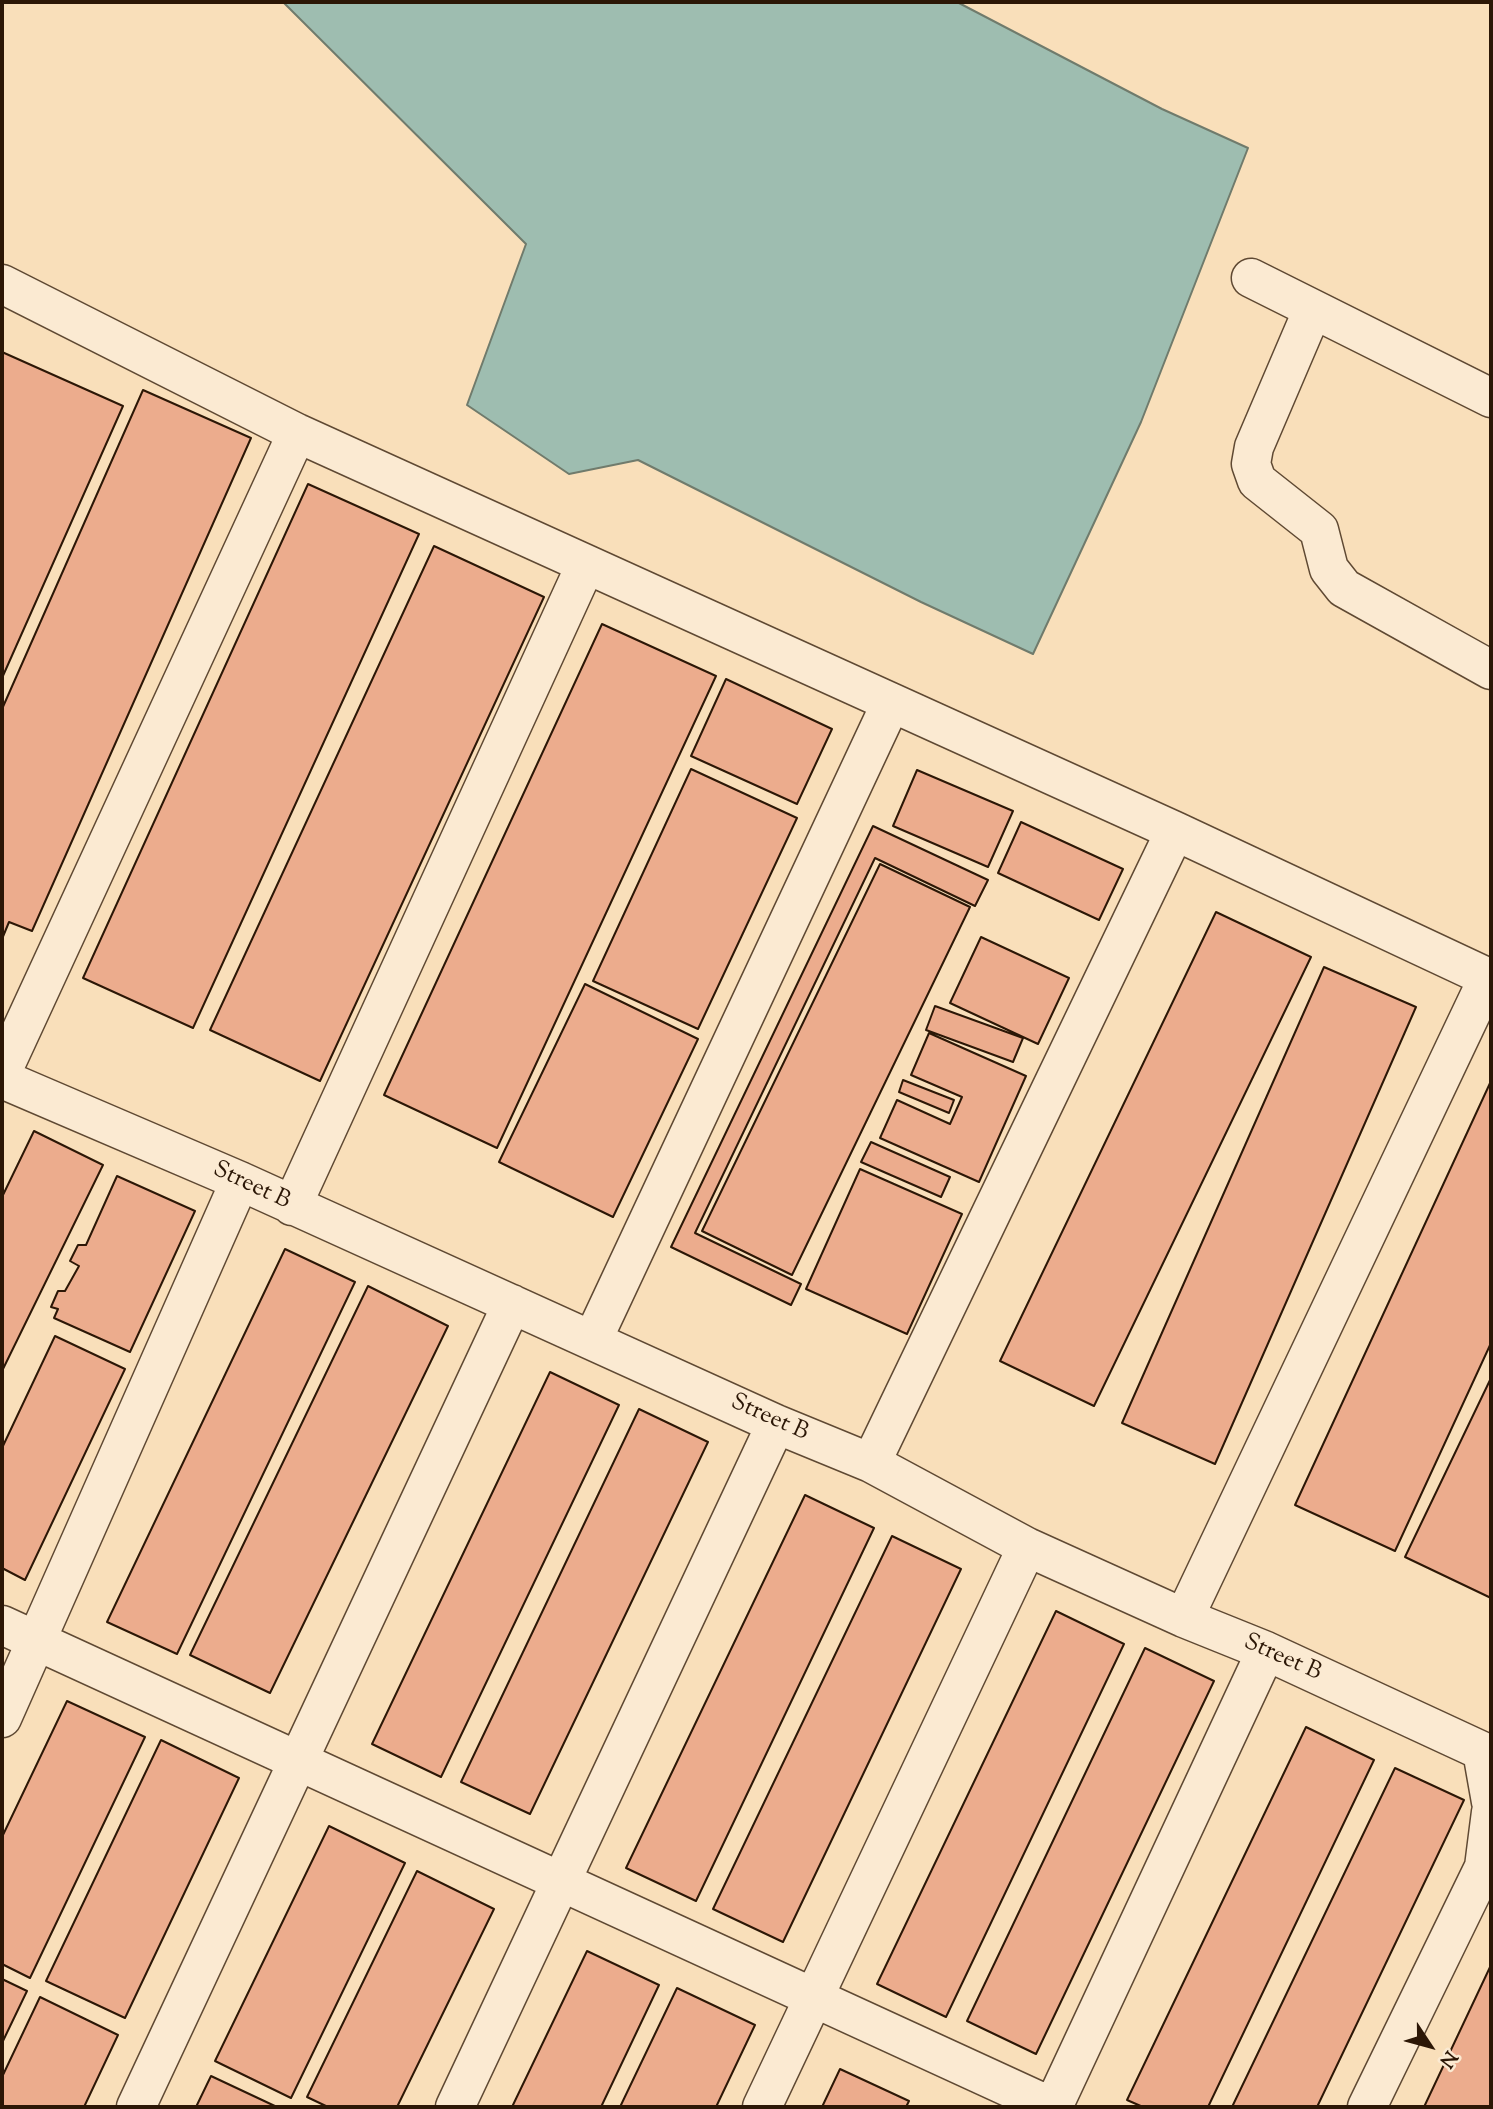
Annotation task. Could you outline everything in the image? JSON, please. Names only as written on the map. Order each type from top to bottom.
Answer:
[{"type":"street","points":[[1251,278],[1491,398]]},
{"type":"street","points":[[2,284],[297,433],[1175,831],[1489,979],[1184,1618]]},
{"type":"street","points":[[1313,309],[1254,447],[1251,464],[1257,481],[1319,530],[1329,569],[1344,588],[1491,670]]},
{"type":"street","points":[[2,1072],[297,433]]},
{"type":"street","points":[[292,1206],[586,564]]},
{"type":"street","points":[[593,1339],[891,703]]},
{"type":"street","points":[[871,1463],[1175,831]]},
{"type":"street","name":"Street B","points":[[2,1079],[240,1181],[776,1424],[871,1463],[1027,1547],[1184,1618],[1487,1740],[1491,1802]]},
{"type":"street","points":[[2,1718],[240,1181]]},
{"type":"street","points":[[135,2107],[512,1304]]},
{"type":"street","points":[[455,2107],[776,1424]]},
{"type":"street","points":[[762,2107],[1027,1547]]},
{"type":"street","points":[[2,1625],[1052,2107],[1266,1651]]},
{"type":"street","points":[[1367,2107],[1484,1867],[1491,1812]]},
{"type":"shaded area","points":[[283,2],[957,2],[1162,109],[1248,148],[1141,422],[1033,654],[921,602],[638,460],[569,474],[467,405],[526,244]]},
{"type":"building","points":[[2,352],[123,406],[2,678]]},
{"type":"building","points":[[143,390],[251,438],[32,931],[9,922],[2,939],[2,709]]},
{"type":"building","points":[[308,484],[419,534],[193,1028],[83,978]]},
{"type":"building","points":[[434,546],[544,597],[320,1081],[210,1030]]},
{"type":"building","points":[[602,624],[716,676],[497,1148],[384,1095]]},
{"type":"building","points":[[726,679],[832,729],[797,804],[691,756]]},
{"type":"building","points":[[691,769],[797,818],[698,1029],[593,981]]},
{"type":"building","points":[[917,770],[1013,811],[988,867],[893,826]]},
{"type":"building","points":[[1021,822],[1123,869],[1099,920],[998,873]]},
{"type":"building","points":[[873,826],[988,880],[975,906],[875,858],[695,1233],[801,1284],[791,1305],[671,1247]]},
{"type":"building","points":[[880,864],[970,907],[792,1275],[702,1231]]},
{"type":"building","points":[[1216,912],[1311,957],[1094,1406],[1000,1361]]},
{"type":"building","points":[[981,937],[1069,978],[1038,1044],[950,1003]]},
{"type":"building","points":[[1324,967],[1416,1007],[1215,1464],[1122,1423]]},
{"type":"building","points":[[585,984],[698,1039],[613,1217],[499,1162]]},
{"type":"building","points":[[935,1006],[1023,1038],[1013,1062],[926,1030]]},
{"type":"building","points":[[929,1033],[1026,1076],[979,1182],[880,1138],[897,1100],[950,1124],[962,1097],[911,1075]]},
{"type":"building","points":[[903,1080],[954,1100],[949,1113],[899,1092]]},
{"type":"building","points":[[1491,1081],[1491,1343],[1395,1551],[1295,1505]]},
{"type":"building","points":[[34,1131],[103,1165],[2,1371],[2,1197]]},
{"type":"building","points":[[871,1142],[950,1177],[941,1197],[861,1162]]},
{"type":"building","points":[[860,1169],[962,1214],[907,1334],[806,1289]]},
{"type":"building","points":[[117,1176],[195,1211],[130,1352],[54,1318],[58,1309],[51,1307],[58,1291],[65,1291],[79,1266],[70,1261],[78,1245],[86,1245]]},
{"type":"building","points":[[285,1249],[355,1282],[177,1654],[107,1622]]},
{"type":"building","points":[[368,1286],[448,1326],[270,1693],[190,1655]]},
{"type":"building","points":[[55,1336],[125,1369],[25,1580],[2,1568],[2,1448]]},
{"type":"building","points":[[550,1372],[619,1405],[441,1777],[372,1744]]},
{"type":"building","points":[[1491,1378],[1491,1598],[1405,1557]]},
{"type":"building","points":[[639,1409],[708,1442],[530,1814],[461,1782]]},
{"type":"building","points":[[805,1495],[874,1528],[696,1901],[626,1868]]},
{"type":"building","points":[[892,1536],[961,1569],[783,1942],[713,1909]]},
{"type":"building","points":[[1056,1611],[1124,1644],[946,2017],[877,1984]]},
{"type":"building","points":[[1145,1648],[1214,1681],[1036,2054],[967,2021]]},
{"type":"building","points":[[67,1701],[145,1737],[30,1978],[2,1964],[2,1837]]},
{"type":"building","points":[[1306,1727],[1374,1760],[1208,2107],[1143,2107],[1127,2100]]},
{"type":"building","points":[[161,1740],[239,1778],[125,2018],[46,1981]]},
{"type":"building","points":[[1395,1768],[1464,1800],[1317,2107],[1232,2107]]},
{"type":"building","points":[[329,1826],[405,1863],[291,2098],[215,2061]]},
{"type":"building","points":[[417,1871],[494,1909],[397,2107],[328,2107],[307,2097]]},
{"type":"building","points":[[587,1951],[659,1985],[601,2107],[512,2107]]},
{"type":"building","points":[[1491,1965],[1491,2107],[1424,2107]]},
{"type":"building","points":[[2,1979],[27,1991],[2,2043]]},
{"type":"building","points":[[677,1988],[755,2025],[716,2107],[620,2107]]},
{"type":"building","points":[[40,1997],[118,2035],[84,2107],[2,2107],[2,2077]]},
{"type":"building","points":[[840,2069],[909,2101],[906,2107],[822,2107]]},
{"type":"building","points":[[211,2076],[277,2107],[196,2107]]}]
